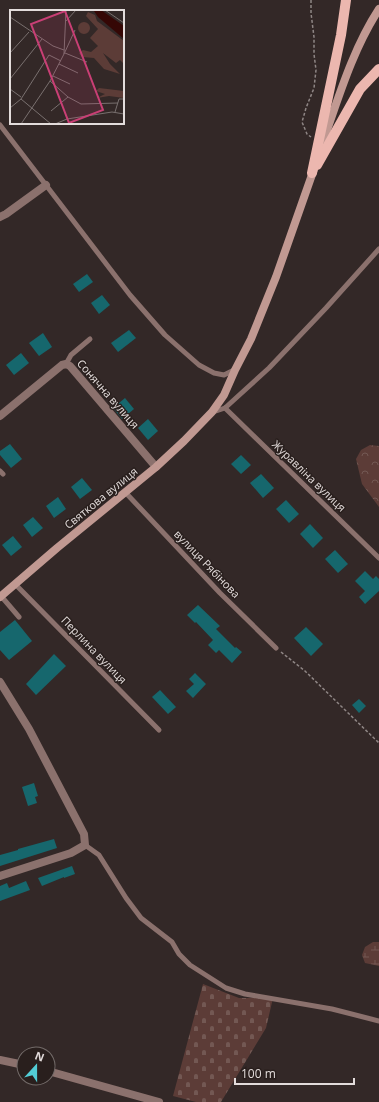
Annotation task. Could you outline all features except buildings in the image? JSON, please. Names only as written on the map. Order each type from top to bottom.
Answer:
[{"type":"main road","points":[[312,173],[341,35],[346,0]]},
{"type":"main road","name":"Святкова вулиця","points":[[1,597],[184,441],[212,412],[224,395],[251,339],[276,277],[351,62],[369,24],[379,10]]},
{"type":"main road","points":[[312,173],[360,89],[379,69]]},
{"type":"street","points":[[0,217],[46,185]]},
{"type":"street","name":"Сонячна вулиця","points":[[0,416],[62,365],[66,364],[70,366],[156,466]]},
{"type":"street","points":[[0,682],[29,729],[84,834],[85,845],[71,853],[0,876]]},
{"type":"street","points":[[0,1060],[16,1063]]},
{"type":"street","points":[[56,1073],[159,1102]]},
{"type":"lane","points":[[0,125],[130,295],[165,335],[199,365],[214,373],[224,375],[235,370]]},
{"type":"lane","points":[[212,412],[226,408],[270,368],[379,249]]},
{"type":"lane","points":[[66,364],[72,355],[90,339]]},
{"type":"lane","name":"Журавліна вулиця","points":[[226,408],[379,558]]},
{"type":"lane","name":"вулиця Рябінова","points":[[125,492],[220,593],[276,648]]},
{"type":"lane","name":"Перлина вулиця","points":[[15,584],[159,730]]},
{"type":"lane","points":[[1,597],[19,618]]},
{"type":"lane","points":[[85,845],[99,855],[126,898],[141,918],[172,942],[180,954],[190,964],[226,988],[245,994],[332,1009],[379,1021]]},
{"type":"path","points":[[311,0],[316,70],[314,88],[302,122],[307,134],[319,142]]},
{"type":"path","points":[[276,648],[305,672],[379,743]]},
{"type":"green space","points":[[370,445],[379,446],[379,507],[362,484],[356,459],[361,450]]},
{"type":"green space","points":[[373,942],[379,942],[379,966],[365,963],[362,955],[365,947]]},
{"type":"green space","points":[[203,984],[239,998],[273,998],[266,1028],[221,1102],[196,1102],[173,1096]]}]
